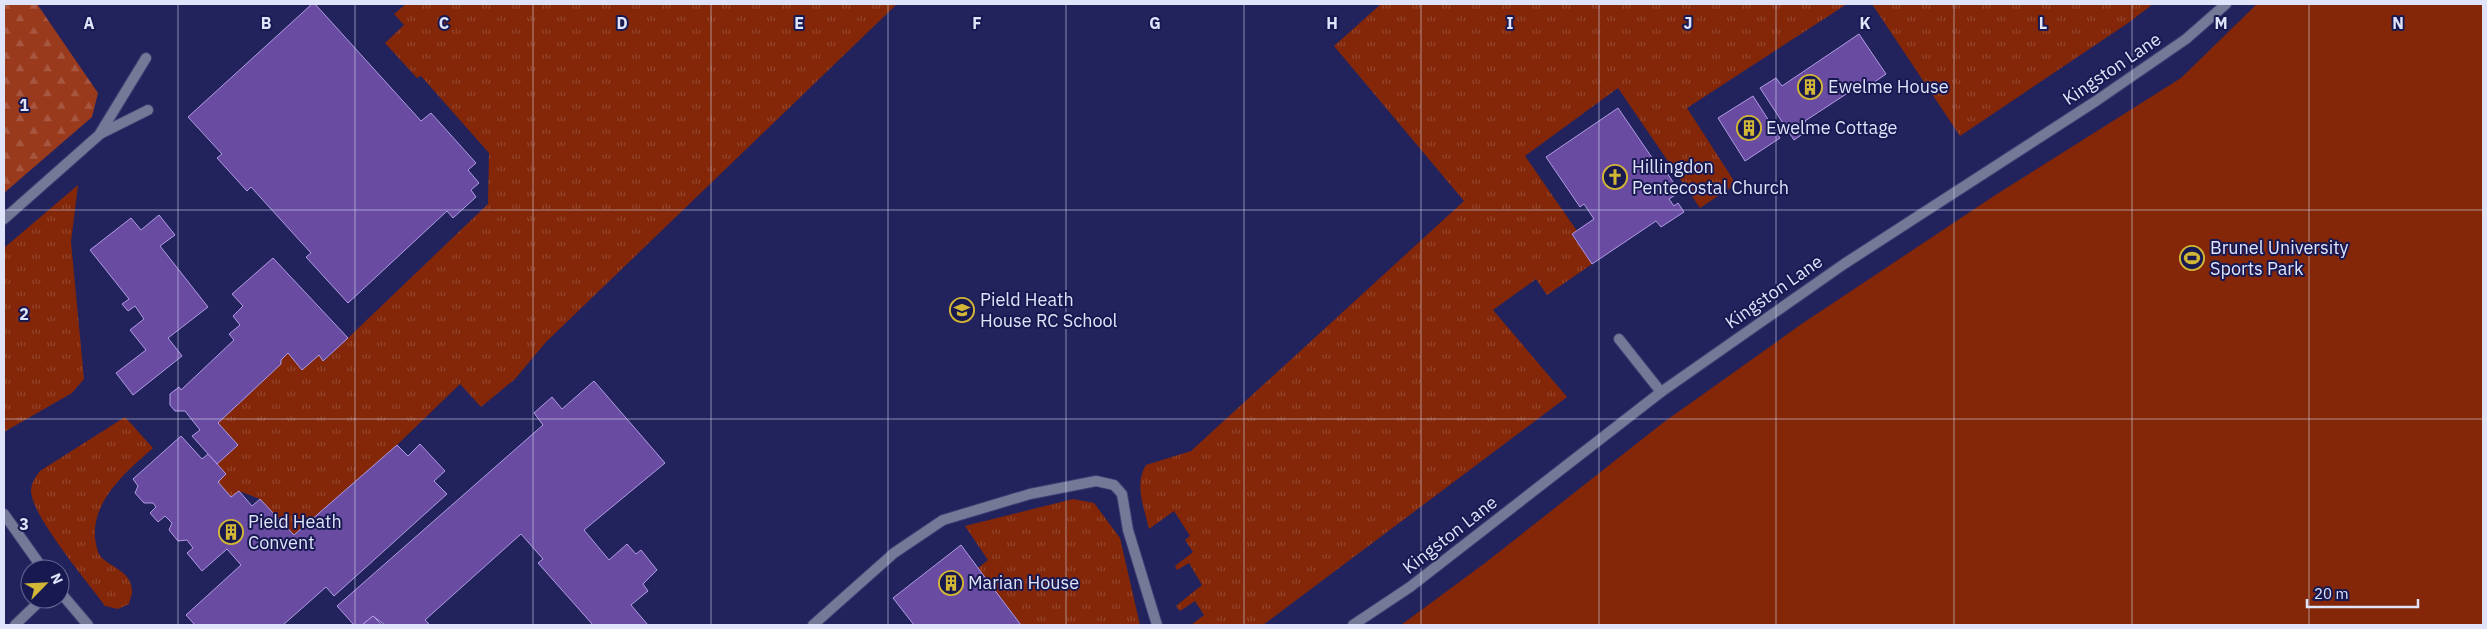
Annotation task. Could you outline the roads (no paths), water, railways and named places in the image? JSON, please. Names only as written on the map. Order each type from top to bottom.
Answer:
[{"type":"street","name":"Kingston Lane","points":[[1353,625],[1410,587],[1661,392],[1844,264],[2104,95],[2186,38],[2226,4]]},
{"type":"street","points":[[99,135],[146,58]]},
{"type":"street","points":[[4,219],[99,135],[148,110]]},
{"type":"street","points":[[1619,339],[1661,392]]},
{"type":"street","points":[[813,625],[894,553],[943,520],[1030,494],[1096,481],[1114,485],[1122,494],[1128,530],[1157,625]]},
{"type":"street","points":[[4,514],[36,559]]},
{"type":"street","points":[[70,604],[88,625]]},
{"type":"street","points":[[15,625],[32,609]]},
{"type":"place","name":"Ewelme House","points":[[1810,87]]},
{"type":"place","name":"Ewelme Cottage","points":[[1749,128]]},
{"type":"place","name":"Hillingdon Pentecostal Church","points":[[1615,177]]},
{"type":"place","name":"Brunel University Sports Park","points":[[2192,258]]},
{"type":"place","name":"Pield Heath House RC School","points":[[962,310]]},
{"type":"place","name":"Pield Heath Convent","points":[[231,532]]},
{"type":"place","name":"Marian House","points":[[951,583]]}]
